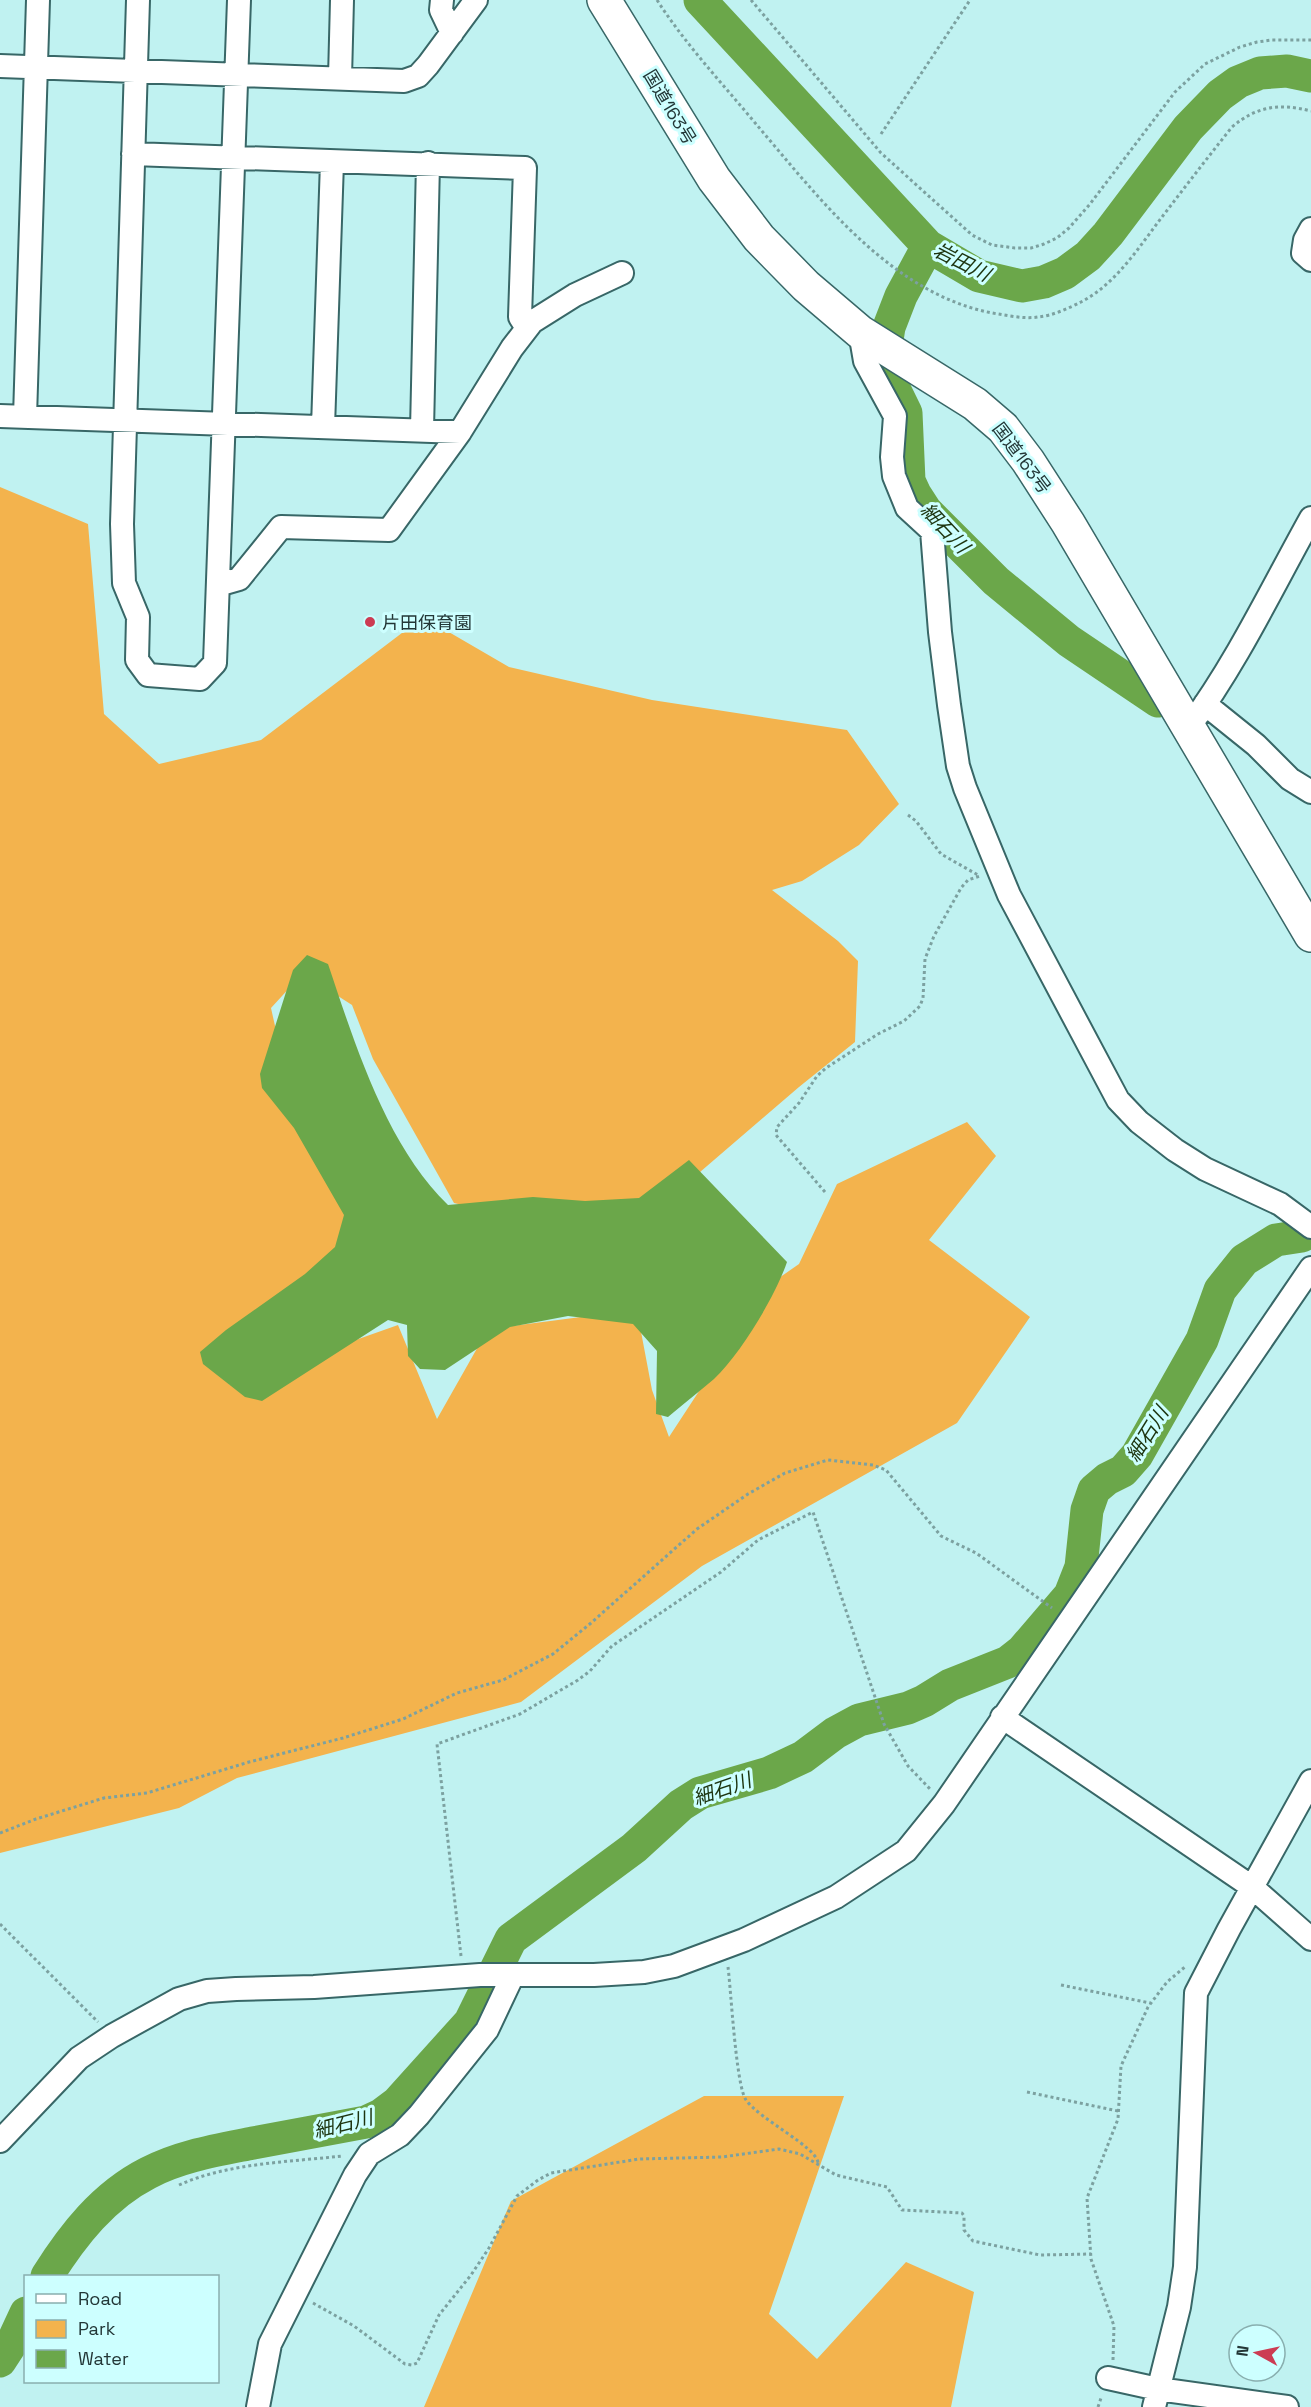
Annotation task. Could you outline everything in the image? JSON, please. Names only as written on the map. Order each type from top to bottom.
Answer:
[{"type":"highway","name":"国道163号","points":[[604,0],[714,179],[759,238],[806,286],[866,336],[975,404],[1003,428],[1028,461],[1197,716],[1311,935]]},
{"type":"street","points":[[26,417],[38,0]]},
{"type":"street","points":[[138,0],[122,524],[124,583],[138,617],[137,660],[148,675],[200,679],[215,663],[239,0]]},
{"type":"street","points":[[340,78],[342,0]]},
{"type":"street","points":[[442,0],[441,10],[452,33]]},
{"type":"street","points":[[0,66],[404,81],[418,76],[476,0]]},
{"type":"street","points":[[133,154],[525,168],[520,317],[527,328]]},
{"type":"street","points":[[323,427],[332,162]]},
{"type":"street","points":[[422,430],[428,163]]},
{"type":"street","points":[[1311,229],[1305,240],[1303,253],[1311,260]]},
{"type":"street","points":[[218,585],[239,579],[281,527],[389,530],[460,432],[512,348],[532,322],[575,295],[622,273]]},
{"type":"street","points":[[866,336],[865,361],[895,416],[892,457],[894,476],[908,508],[932,531],[940,632],[958,766],[990,874],[1009,895],[1118,1100],[1127,1111],[1175,1150],[1205,1169],[1280,1204],[1307,1224]]},
{"type":"street","points":[[0,416],[460,432]]},
{"type":"street","points":[[1311,518],[1254,624],[1197,716],[1256,745],[1290,779],[1311,792]]},
{"type":"street","points":[[0,2141],[79,2058],[112,2036],[179,1999],[207,1991],[314,1987],[471,1975],[594,1976],[644,1972],[674,1966],[726,1947],[826,1902],[906,1851],[944,1804],[1311,1268]]},
{"type":"street","points":[[1002,1717],[1252,1887],[1311,1939]]},
{"type":"street","points":[[1156,2398],[1179,2307],[1185,2268],[1196,1993],[1311,1780]]},
{"type":"street","points":[[258,2407],[270,2344],[355,2175],[369,2154],[400,2135],[487,2030],[509,1975]]},
{"type":"street","points":[[1108,2378],[1156,2398],[1287,2407]]},
{"type":"path","points":[[657,0],[681,36],[803,180],[860,238],[897,269],[926,288],[963,305],[989,313],[1016,317],[1040,317],[1089,297],[1113,278],[1232,127],[1243,118],[1276,106],[1290,106],[1311,111]]},
{"type":"path","points":[[751,0],[881,153],[972,235],[992,245],[1016,248],[1030,248],[1044,244],[1057,238],[1069,228],[1090,204],[1175,92],[1205,64],[1240,47],[1257,42],[1281,39],[1311,40]]},
{"type":"path","points":[[881,134],[970,0]]},
{"type":"path","points":[[908,815],[916,821],[941,854],[990,874]]},
{"type":"path","points":[[825,1192],[776,1135],[777,1127],[799,1103],[817,1076],[826,1068],[847,1053],[914,1014],[923,998],[925,959],[934,936],[961,888],[968,880],[990,874]]},
{"type":"path","points":[[0,1833],[104,1798],[159,1790],[249,1762],[343,1738],[403,1719],[457,1693],[503,1680],[553,1654],[722,1509],[785,1473],[828,1460],[873,1465],[886,1470],[941,1536],[976,1553],[1069,1619]]},
{"type":"path","points":[[471,1975],[437,1744],[520,1714],[578,1680],[590,1671],[612,1646],[721,1572],[758,1540],[813,1512],[884,1724],[908,1766],[944,1804]]},
{"type":"path","points":[[0,1924],[112,2036]]},
{"type":"path","points":[[1098,2407],[1108,2378],[1115,2345],[1114,2326],[1106,2307],[1091,2254],[1087,2198],[1118,2119],[1121,2066],[1150,2003],[1167,1982],[1210,1945],[1222,1942]]},
{"type":"path","points":[[726,1947],[742,2093],[758,2112],[806,2147],[818,2159],[818,2163]]},
{"type":"path","points":[[1061,1985],[1150,2003]]},
{"type":"path","points":[[1027,2092],[1118,2111]]},
{"type":"path","points":[[296,2293],[354,2326],[405,2364],[411,2365],[417,2363],[445,2305],[471,2275],[489,2248],[517,2196],[551,2174],[630,2160],[722,2157],[779,2149],[791,2150],[836,2175],[887,2187],[902,2210],[962,2213],[964,2230],[974,2241],[1040,2255],[1091,2254]]},
{"type":"path","points":[[179,2185],[194,2178],[237,2169],[369,2154]]},
{"type":"green space","points":[[0,487],[88,524],[104,714],[159,764],[261,740],[423,617],[509,667],[652,700],[847,730],[899,804],[859,845],[802,881],[772,890],[838,941],[858,961],[855,1042],[657,1209],[540,1224],[454,1203],[373,1059],[352,1005],[327,989],[293,984],[271,1008],[292,1102],[369,1228],[229,1385],[398,1325],[437,1419],[488,1329],[581,1317],[639,1321],[652,1390],[669,1437],[705,1382],[753,1296],[799,1264],[837,1184],[967,1122],[996,1156],[929,1240],[1030,1317],[957,1423],[702,1566],[521,1702],[237,1778],[179,1808],[0,1853]]},
{"type":"green space","points":[[704,2096],[844,2096],[769,2314],[817,2359],[906,2262],[974,2292],[951,2407],[424,2407],[511,2201]]},
{"type":"water","points":[[307,955],[328,964],[361,1060],[390,1123],[426,1181],[448,1205],[533,1197],[585,1201],[639,1198],[689,1160],[787,1262],[756,1324],[735,1355],[714,1379],[668,1417],[656,1414],[657,1351],[633,1324],[568,1316],[510,1327],[445,1370],[420,1369],[408,1356],[407,1325],[388,1320],[262,1401],[245,1397],[203,1364],[200,1352],[226,1330],[305,1274],[335,1247],[344,1215],[294,1128],[262,1088],[260,1074],[293,970]]},
{"type":"waterway","name":"岩田川","points":[[700,0],[928,246],[979,276],[1022,286],[1044,282],[1065,273],[1088,256],[1108,234],[1188,128],[1220,95],[1238,82],[1260,73],[1287,71],[1311,76]]},
{"type":"waterway","name":"細石川","points":[[928,246],[901,296],[889,327],[883,366],[906,413],[909,481],[915,494],[926,511],[996,581],[1069,641],[1158,701]]},
{"type":"waterway","name":"細石川","points":[[48,2275],[67,2246],[103,2205],[132,2182],[160,2167],[199,2154],[366,2122],[381,2115],[397,2103],[470,2022],[511,1939],[634,1848],[681,1805],[700,1793],[769,1773],[803,1757],[835,1733],[859,1720],[908,1708],[950,1685],[1008,1662],[1022,1651],[1070,1595],[1081,1567],[1087,1510],[1094,1490],[1107,1479],[1123,1471],[1137,1455],[1202,1340],[1220,1290],[1244,1260],[1276,1240],[1302,1236],[1311,1230]]},
{"type":"waterway","name":"細石川","points":[[0,2361],[24,2317]]},
{"type":"place","name":"片田保育園","points":[[370,622]]}]
